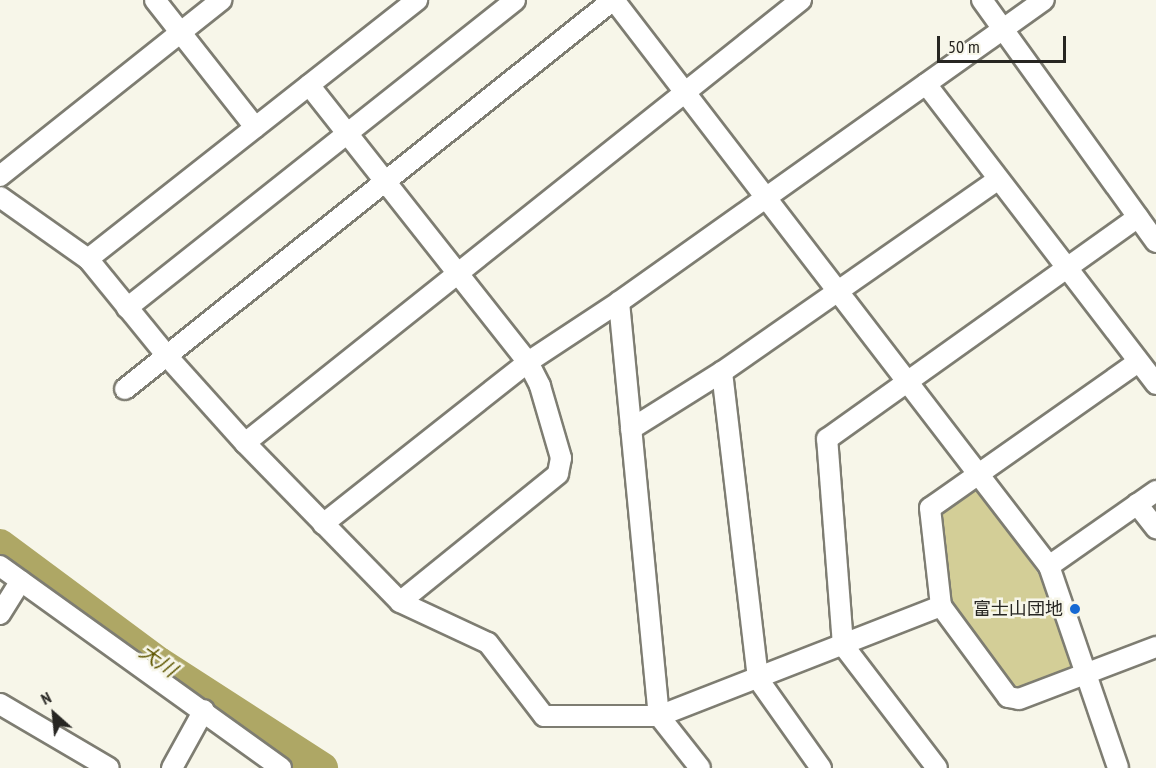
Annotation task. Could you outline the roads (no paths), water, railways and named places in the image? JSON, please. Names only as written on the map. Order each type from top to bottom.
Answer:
[{"type":"street","points":[[155,0],[255,128]]},
{"type":"street","points":[[0,176],[221,0]]},
{"type":"street","points":[[88,259],[417,0]]},
{"type":"street","points":[[127,308],[515,0]]},
{"type":"street","points":[[125,389],[614,0],[1049,566],[1118,768]]},
{"type":"street","points":[[245,442],[801,0]]},
{"type":"street","points":[[982,0],[1156,242]]},
{"type":"street","points":[[323,524],[528,362],[619,302],[1044,0]]},
{"type":"street","points":[[926,84],[997,180],[1069,267],[1156,384]]},
{"type":"street","points":[[309,85],[388,182],[528,362],[540,387],[561,458],[558,474],[400,602]]},
{"type":"street","points":[[631,429],[722,372],[997,180]]},
{"type":"street","points":[[0,197],[88,259],[166,356],[245,442],[400,602],[488,643],[543,716],[659,716],[941,606]]},
{"type":"street","points":[[938,768],[843,645],[827,439],[1138,217]]},
{"type":"street","points":[[619,302],[659,716],[700,768]]},
{"type":"street","points":[[1138,362],[977,472],[930,508],[941,606],[1008,697],[1019,699],[1085,672],[1156,647]]},
{"type":"street","points":[[722,372],[758,679],[821,768]]},
{"type":"street","points":[[1049,566],[1156,491]]},
{"type":"street","points":[[1137,504],[1156,528]]},
{"type":"street","points":[[0,566],[204,710],[281,768]]},
{"type":"street","points":[[0,614],[21,581]]},
{"type":"street","points":[[0,704],[109,768]]},
{"type":"street","points":[[172,768],[204,710]]},
{"type":"waterway","name":"大川","points":[[0,545],[159,663],[322,768]]},
{"type":"place","name":"富士山団地","points":[[1075,609]]}]
